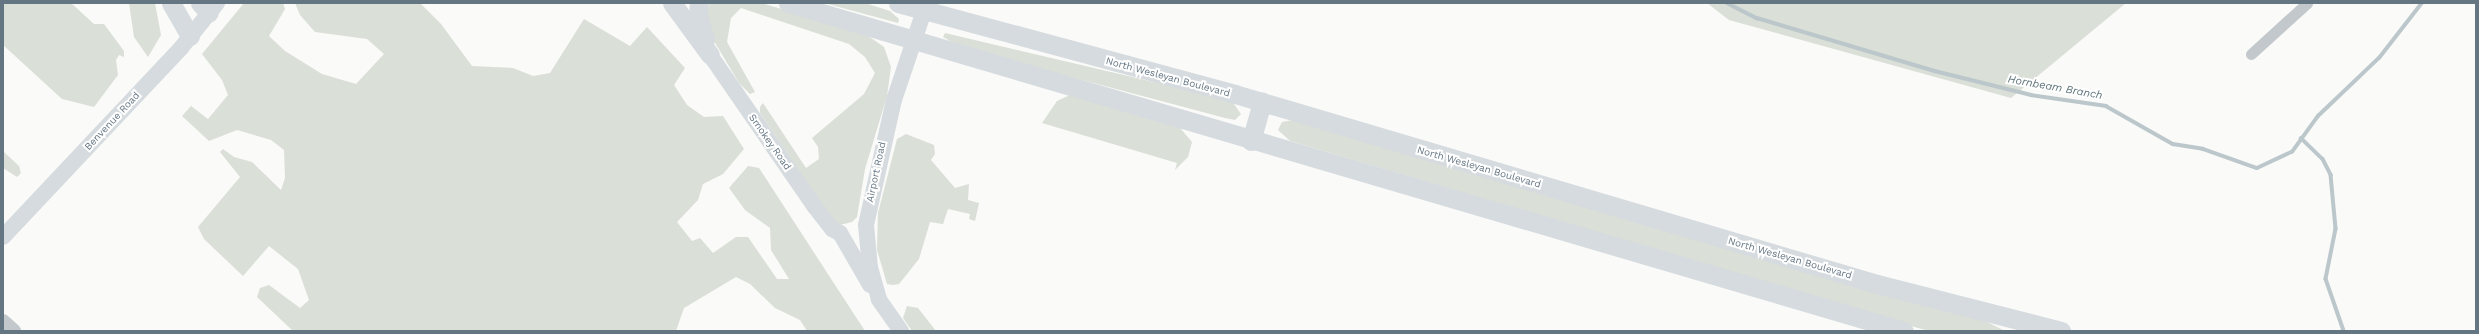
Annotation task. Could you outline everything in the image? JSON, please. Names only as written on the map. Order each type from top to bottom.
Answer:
[{"type":"highway","points":[[171,3],[190,36]]},
{"type":"highway","points":[[672,3],[710,55]]},
{"type":"highway","points":[[699,3],[698,15],[710,55]]},
{"type":"highway","points":[[788,3],[1251,141],[1904,331]]},
{"type":"highway","name":"North Wesleyan Boulevard","points":[[898,3],[925,6],[1262,102],[1877,284],[2050,330]]},
{"type":"highway","points":[[1251,141],[1262,102]]},
{"type":"main road","name":"Benvenue Road","points":[[3,237],[190,36],[209,6]]},
{"type":"main road","name":"Airport Road","points":[[901,331],[879,299],[870,268],[866,225],[882,145],[925,6]]},
{"type":"main road","name":"Smokey Road","points":[[710,55],[832,229],[840,233],[848,251],[879,299]]},
{"type":"street","points":[[2251,54],[2307,3]]},
{"type":"street","points":[[3,321],[14,331]]},
{"type":"shaded area","points":[[3,3],[71,3],[94,24],[104,24],[124,51],[124,57],[119,55],[116,60],[118,75],[94,107],[62,99],[3,45]]},
{"type":"shaded area","points":[[129,3],[155,3],[161,35],[148,57],[134,37]]},
{"type":"shaded area","points":[[244,3],[283,3],[285,9],[269,36],[285,51],[322,74],[356,84],[384,54],[367,39],[315,32],[300,15],[295,3],[420,3],[441,24],[472,66],[513,68],[533,76],[550,73],[584,19],[630,46],[647,27],[685,68],[674,85],[687,105],[704,117],[723,116],[744,149],[723,174],[703,184],[698,200],[677,222],[692,241],[700,238],[713,253],[736,237],[748,237],[777,279],[789,279],[771,250],[770,228],[745,210],[729,188],[748,166],[759,168],[865,331],[807,331],[800,320],[775,308],[750,284],[736,277],[684,308],[676,331],[293,331],[257,297],[260,288],[269,285],[300,308],[309,300],[298,269],[269,246],[243,276],[204,239],[198,227],[240,177],[220,152],[223,149],[234,157],[252,162],[281,190],[285,178],[284,150],[271,140],[237,130],[209,141],[182,116],[191,106],[208,119],[228,95],[222,80],[202,54]]},
{"type":"shaded area","points":[[710,3],[761,3],[864,33],[884,47],[891,67],[887,96],[865,169],[857,217],[852,222],[840,225],[834,222],[760,113],[760,107],[763,103],[806,168],[819,159],[818,147],[812,138],[864,94],[875,73],[865,57],[849,44],[741,8],[731,18],[727,42],[755,92],[750,94],[739,83],[711,36],[706,15]]},
{"type":"shaded area","points":[[824,3],[865,3],[890,11],[899,19],[898,23]]},
{"type":"shaded area","points":[[1707,3],[2126,3],[2011,98],[1729,20]]},
{"type":"shaded area","points":[[945,33],[1222,98],[1234,104],[1241,114],[1235,120],[1225,118],[1041,69],[959,46],[943,37]]},
{"type":"shaded area","points":[[1070,95],[1180,128],[1192,142],[1188,157],[1175,170],[1177,163],[1042,123],[1057,101]]},
{"type":"shaded area","points":[[1293,120],[1985,321],[2005,331],[1929,331],[1911,326],[1290,141],[1278,130],[1282,122]]},
{"type":"shaded area","points":[[906,134],[934,145],[935,154],[931,160],[955,188],[969,184],[968,200],[979,203],[975,221],[969,219],[970,214],[948,209],[943,224],[930,222],[919,259],[899,284],[893,285],[887,284],[877,250],[878,213],[897,139]]},
{"type":"shaded area","points":[[3,151],[19,166],[21,173],[17,177],[3,168]]},
{"type":"shaded area","points":[[907,306],[918,308],[936,331],[912,331],[903,318]]},
{"type":"waterway","name":"Hornbeam Branch","points":[[1727,3],[1757,18],[1935,71],[2031,95],[2106,106],[2173,144],[2203,149],[2257,168],[2292,152],[2318,116],[2379,58],[2422,3]]},
{"type":"waterway","name":"Hornbeam Branch","points":[[2301,138],[2323,159],[2331,175],[2336,229],[2326,279],[2344,331]]}]
